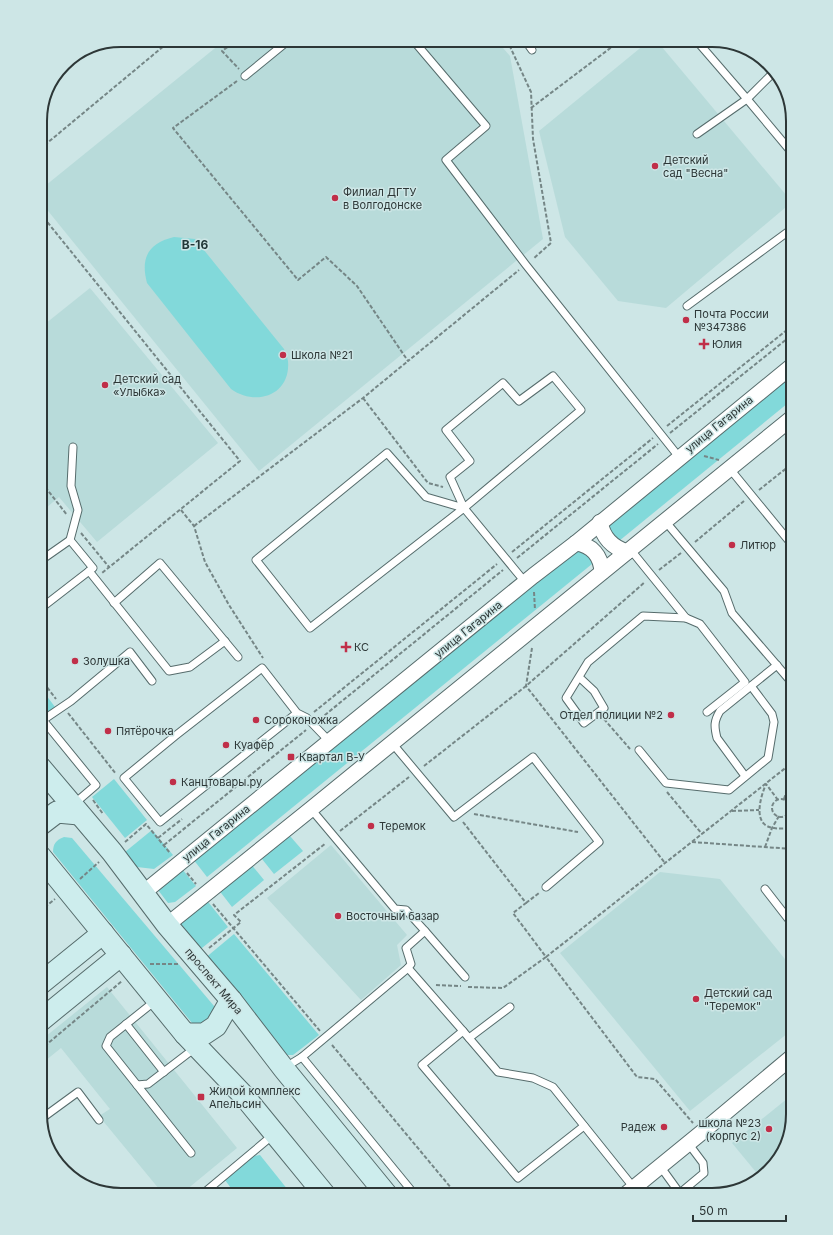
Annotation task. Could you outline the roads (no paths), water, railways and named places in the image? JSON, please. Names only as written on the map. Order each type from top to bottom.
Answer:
[{"type":"main road","name":"проспект Мира","points":[[47,775],[112,852],[167,925],[231,1000],[381,1188]]},
{"type":"main road","points":[[47,820],[57,812],[76,810]]},
{"type":"main road","points":[[47,865],[157,1000],[191,1040],[244,1096],[319,1188]]},
{"type":"main road","points":[[47,978],[103,933]]},
{"type":"main road","points":[[47,1015],[121,955]]},
{"type":"main road","points":[[191,1040],[216,1026],[231,1000]]},
{"type":"street","name":"улица Гагарина","points":[[143,893],[525,582],[576,543],[786,371]]},
{"type":"street","points":[[167,925],[786,423]]},
{"type":"street","points":[[600,522],[602,532],[608,541],[618,549],[628,551]]},
{"type":"street","points":[[576,543],[582,544],[593,550],[600,560],[602,572]]},
{"type":"street","points":[[633,1188],[786,1062]]},
{"type":"lane","points":[[245,76],[280,47]]},
{"type":"lane","points":[[419,47],[486,126],[446,160],[526,264],[660,432],[683,454]]},
{"type":"lane","points":[[702,47],[786,146]]},
{"type":"lane","points":[[697,134],[747,99],[771,75]]},
{"type":"lane","points":[[687,306],[786,233]]},
{"type":"lane","points":[[464,508],[426,496],[387,453],[256,560],[310,628],[464,508],[581,410],[554,376],[519,401],[503,383],[446,430],[470,460],[450,478],[464,508],[525,582]]},
{"type":"lane","points":[[47,556],[70,540],[78,510],[71,486],[73,447]]},
{"type":"lane","points":[[733,466],[752,495],[786,537]]},
{"type":"lane","points":[[665,521],[724,591],[732,613],[786,676]]},
{"type":"lane","points":[[47,604],[93,568],[70,540]]},
{"type":"lane","points":[[628,551],[652,576],[686,618]]},
{"type":"lane","points":[[114,603],[160,563],[238,657]]},
{"type":"lane","points":[[89,571],[169,671],[190,667],[225,641]]},
{"type":"lane","points":[[579,677],[594,691],[604,708],[584,722],[566,698],[588,662],[643,616],[686,618],[700,624],[745,682],[707,712]]},
{"type":"lane","points":[[47,717],[71,701],[130,652],[152,681]]},
{"type":"lane","points":[[745,776],[717,738],[715,731],[715,720],[720,710],[777,665]]},
{"type":"lane","points":[[297,713],[160,822],[124,778],[262,668],[297,713],[307,718],[330,742]]},
{"type":"lane","points":[[637,752],[666,783],[729,790],[768,758],[774,722],[772,714],[751,686]]},
{"type":"lane","points":[[47,727],[96,785],[76,810]]},
{"type":"lane","points":[[392,743],[454,817],[533,757],[599,842],[546,887]]},
{"type":"lane","points":[[311,809],[395,909],[406,910],[465,977]]},
{"type":"lane","points":[[765,889],[786,916]]},
{"type":"lane","points":[[284,1068],[302,1056],[408,968],[411,964],[406,948],[425,931]]},
{"type":"lane","points":[[408,968],[498,1072],[533,1078],[553,1087],[584,1126],[627,1188]]},
{"type":"lane","points":[[157,1000],[110,1037],[106,1046],[191,1153]]},
{"type":"lane","points":[[469,1038],[510,1007]]},
{"type":"lane","points":[[126,1024],[164,1072]]},
{"type":"lane","points":[[463,1031],[422,1065],[518,1178],[584,1126]]},
{"type":"lane","points":[[137,1085],[148,1084],[164,1072],[191,1040]]},
{"type":"lane","points":[[302,1056],[409,1188]]},
{"type":"lane","points":[[47,1115],[78,1092],[100,1120]]},
{"type":"lane","points":[[210,1188],[275,1134]]},
{"type":"lane","points":[[687,1188],[704,1173],[703,1163],[688,1143]]},
{"type":"lane","points":[[660,1166],[676,1188]]},
{"type":"place","name":"Детский сад \"Весна\"","points":[[655,166]]},
{"type":"place","name":"Филиал ДГТУ в Волгодонске","points":[[335,198]]},
{"type":"place","name":"Почта России №347386","points":[[686,320]]},
{"type":"place","name":"Юлия","points":[[704,344]]},
{"type":"place","name":"Школа №21","points":[[283,355]]},
{"type":"place","name":"Детский сад «Улыбка»","points":[[105,385]]},
{"type":"place","name":"Литюр","points":[[732,545]]},
{"type":"place","name":"КС","points":[[346,647]]},
{"type":"place","name":"Золушка","points":[[75,661]]},
{"type":"place","name":"Отдел полиции №2","points":[[671,715]]},
{"type":"place","name":"Сороконожка","points":[[256,720]]},
{"type":"place","name":"Пятёрочка","points":[[108,731]]},
{"type":"place","name":"Куафёр","points":[[226,745]]},
{"type":"place","name":"Квартал В-У","points":[[291,757]]},
{"type":"place","name":"Канцтовары.ру","points":[[173,782]]},
{"type":"place","name":"Теремок","points":[[371,826]]},
{"type":"place","name":"Восточный базар","points":[[338,916]]},
{"type":"place","name":"Детский сад \"Теремок\"","points":[[696,999]]},
{"type":"place","name":"Жилой комплекс Апельсин","points":[[201,1097]]},
{"type":"place","name":"Радеж","points":[[664,1127]]},
{"type":"place","name":"школа №23 (корпус 2)","points":[[769,1129]]},
{"type":"district","name":"В-16","points":[[195,244]]}]
